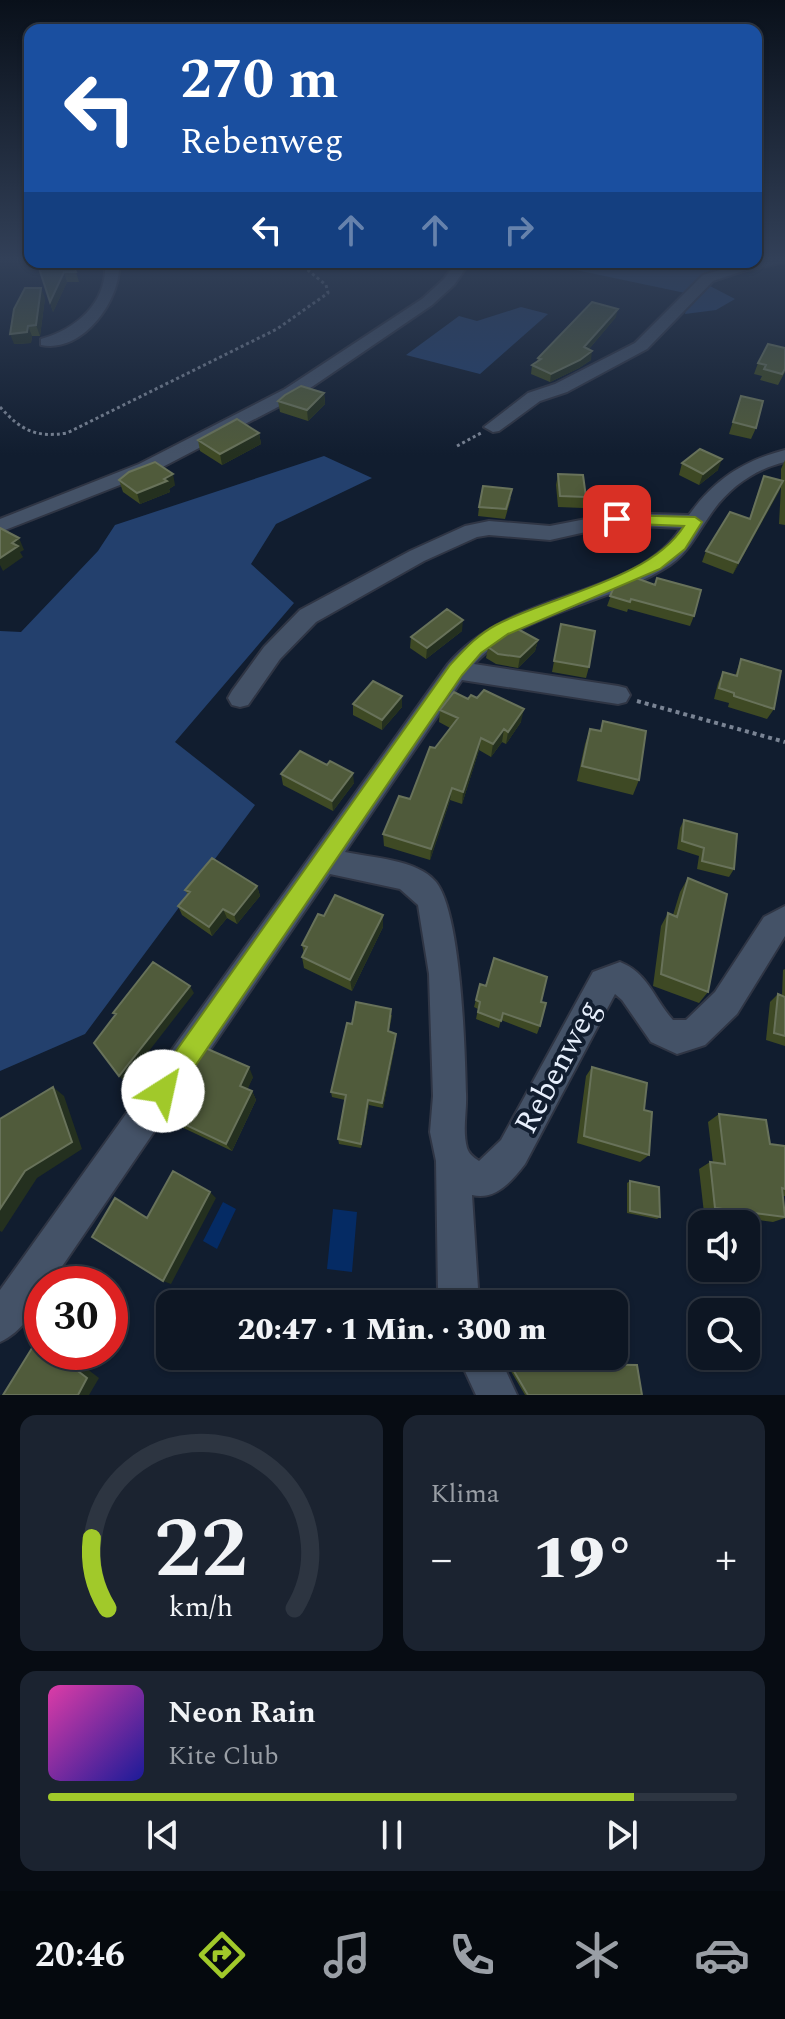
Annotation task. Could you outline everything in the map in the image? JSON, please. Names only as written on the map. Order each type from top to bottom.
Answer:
[{"type":"street","points":[[47,342],[68,336],[85,324]]},
{"type":"street","points":[[0,526],[146,468],[291,393],[394,324]]},
{"type":"street","points":[[493,427],[534,397],[561,388],[641,346],[663,324]]},
{"type":"street","points":[[0,1323],[456,670],[475,648],[502,630],[654,565],[680,546],[695,522],[738,473],[785,456]]},
{"type":"street","points":[[240,698],[272,653],[308,616],[417,556],[472,531],[489,528],[550,533],[617,519],[695,522]]},
{"type":"street","points":[[456,670],[618,695]]},
{"type":"street","points":[[325,860],[407,878],[425,890],[432,903],[444,974],[450,1096],[447,1132],[453,1161],[457,1290]]},
{"type":"street","name":"Rebenweg","points":[[453,1161],[464,1174],[475,1180],[487,1178],[500,1169],[513,1152],[604,983],[620,977],[629,982],[663,1033],[673,1038],[694,1035],[730,998],[774,927],[785,920]]},
{"type":"street","points":[[485,1370],[497,1395]]},
{"type":"path","points":[[0,407],[19,428],[38,438],[67,433],[285,324]]},
{"type":"path","points":[[457,446],[493,427]]},
{"type":"path","points":[[618,695],[785,742]]},
{"type":"shaded area","points":[[448,324],[537,324],[480,374],[406,355]]},
{"type":"shaded area","points":[[324,456],[372,478],[276,524],[251,564],[294,603],[175,742],[255,805],[85,1034],[0,1071],[0,631],[21,632],[98,551],[115,525]]},
{"type":"shaded area","points":[[223,1202],[236,1209],[217,1249],[203,1241]]},
{"type":"shaded area","points":[[333,1209],[357,1212],[352,1272],[327,1269]]},
{"type":"building","points":[[12,324],[36,324],[28,326],[27,332],[10,334]]},
{"type":"building","points":[[571,324],[604,324],[584,347],[592,351],[580,360],[551,374],[532,365],[541,359],[538,358]]},
{"type":"building","points":[[768,344],[785,348],[785,369],[782,374],[764,369],[766,365],[758,363]]},
{"type":"building","points":[[301,386],[324,393],[307,410],[278,401],[285,395]]},
{"type":"building","points":[[741,396],[763,401],[756,428],[733,422]]},
{"type":"building","points":[[237,419],[259,433],[220,454],[198,440]]},
{"type":"building","points":[[700,449],[722,459],[703,474],[682,463]]},
{"type":"building","points":[[155,462],[173,474],[164,479],[167,481],[137,493],[119,480],[129,472]]},
{"type":"building","points":[[558,474],[583,475],[586,497],[560,496]]},
{"type":"building","points":[[764,476],[783,481],[738,563],[706,551],[730,512],[750,519]]},
{"type":"building","points":[[483,486],[512,489],[506,509],[479,507]]},
{"type":"building","points":[[0,528],[19,538],[12,543],[18,546],[0,558]]},
{"type":"building","points":[[636,578],[655,585],[657,578],[701,590],[694,616],[610,596],[614,587]]},
{"type":"building","points":[[447,609],[463,620],[427,648],[411,637]]},
{"type":"building","points":[[561,624],[595,631],[589,667],[554,661]]},
{"type":"building","points":[[514,627],[538,640],[520,657],[498,654],[488,647]]},
{"type":"building","points":[[741,659],[781,671],[774,709],[719,688],[723,672],[737,676]]},
{"type":"building","points":[[373,681],[402,696],[382,720],[353,704]]},
{"type":"building","points":[[484,690],[524,709],[508,732],[504,729],[493,744],[481,738],[463,792],[452,788],[431,849],[383,834],[399,796],[410,799],[430,747],[435,748],[458,718],[440,710],[454,692],[468,699],[471,695],[477,698]]},
{"type":"building","points":[[603,721],[646,731],[639,780],[582,766],[590,729],[601,731]]},
{"type":"building","points":[[300,751],[327,765],[330,761],[353,773],[332,801],[281,774]]},
{"type":"building","points":[[684,820],[737,834],[734,869],[702,861],[704,848],[682,841]]},
{"type":"building","points":[[212,858],[257,886],[234,915],[223,909],[209,927],[178,906],[190,892],[185,890]]},
{"type":"building","points":[[688,878],[727,894],[708,992],[661,974],[668,913],[677,917]]},
{"type":"building","points":[[335,895],[383,915],[350,980],[302,957],[307,947],[302,945],[318,914],[324,916]]},
{"type":"building","points":[[494,958],[547,977],[541,1002],[546,1003],[540,1026],[503,1013],[501,1021],[478,1012],[480,1002],[476,1000],[480,984],[486,986]]},
{"type":"building","points":[[153,962],[190,986],[119,1076],[94,1043]]},
{"type":"building","points":[[778,994],[785,997],[785,1036],[774,1033]]},
{"type":"building","points":[[356,1002],[391,1009],[388,1031],[396,1034],[382,1103],[368,1100],[361,1144],[338,1139],[346,1095],[331,1092],[347,1023],[352,1024]]},
{"type":"building","points":[[203,1047],[249,1067],[240,1086],[252,1091],[226,1144],[165,1115]]},
{"type":"building","points":[[592,1067],[647,1083],[644,1110],[652,1112],[649,1155],[584,1136]]},
{"type":"building","points":[[53,1087],[72,1142],[25,1171],[0,1209],[0,1119]]},
{"type":"building","points":[[719,1114],[766,1120],[770,1144],[785,1146],[785,1189],[782,1188],[785,1217],[760,1214],[760,1210],[715,1208],[710,1162],[725,1164]]},
{"type":"building","points":[[173,1171],[210,1192],[163,1281],[92,1237],[115,1198],[147,1218]]},
{"type":"building","points":[[630,1181],[659,1187],[660,1217],[630,1211]]},
{"type":"building","points":[[24,1361],[24,1370],[77,1370],[87,1378],[78,1395],[3,1395]]},
{"type":"building","points":[[628,1365],[637,1365],[642,1395],[528,1395],[513,1370],[628,1370]]},
{"type":"route","points":[[163,1091],[456,670],[475,648],[502,630],[654,565],[680,546],[695,522],[617,519]]}]
